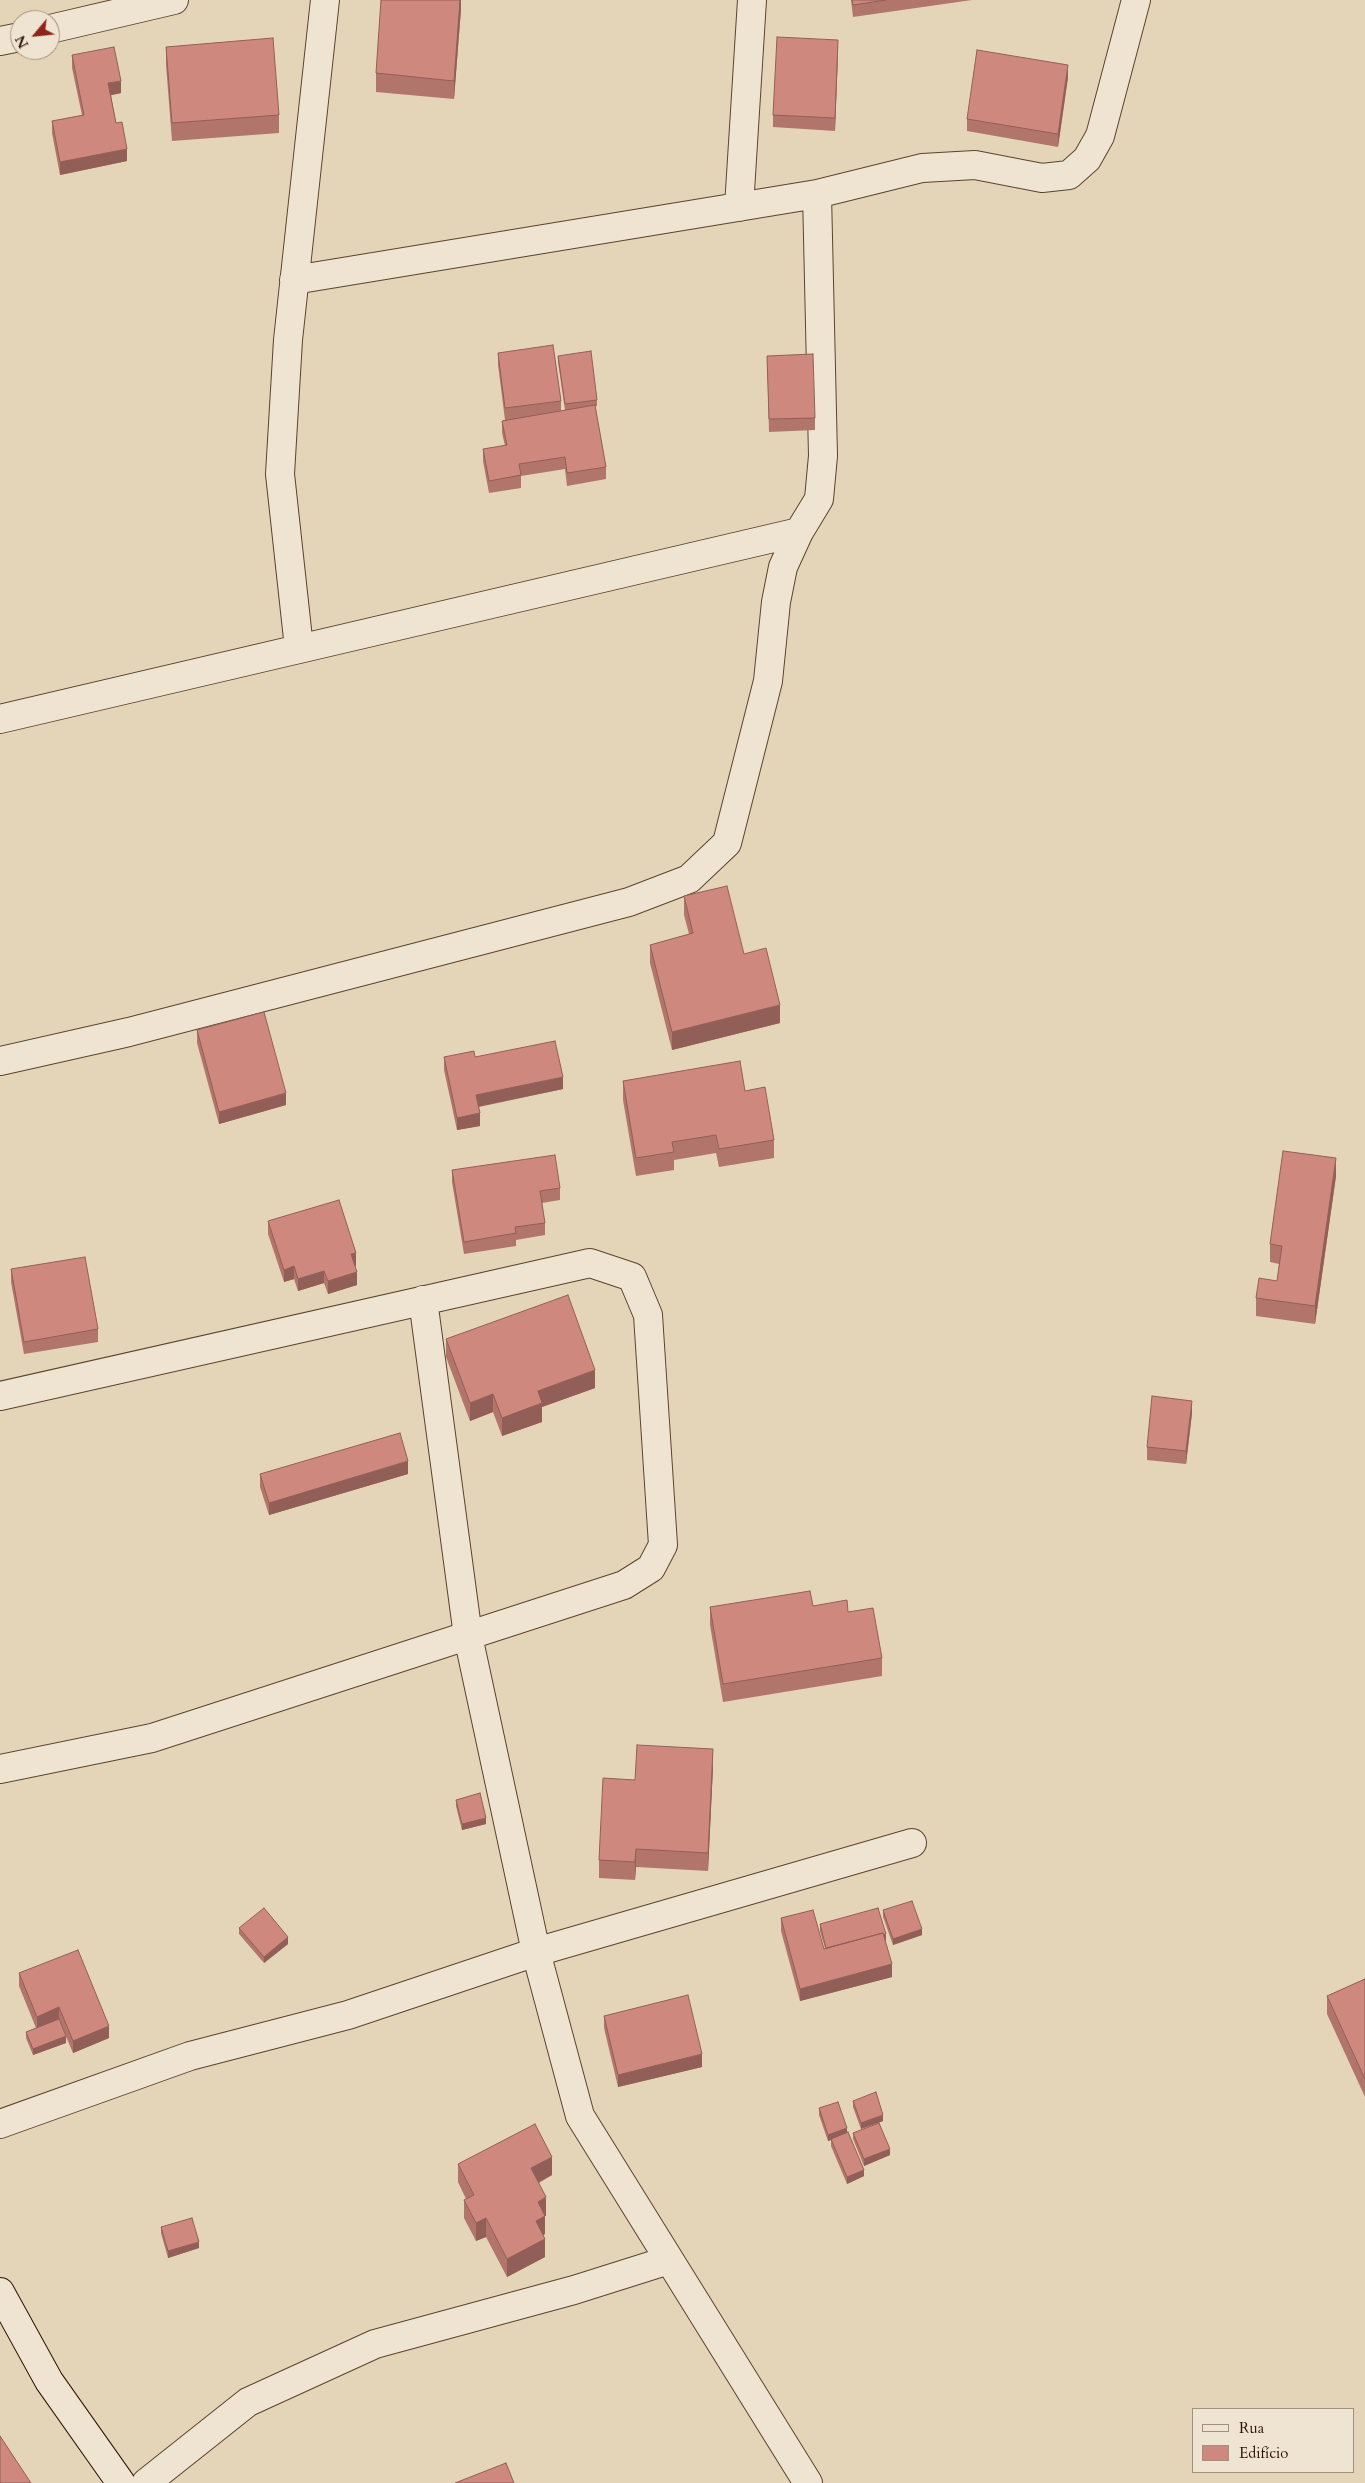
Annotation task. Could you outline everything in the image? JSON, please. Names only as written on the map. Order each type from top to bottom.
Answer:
[{"type":"street","points":[[60,28],[174,0]]},
{"type":"street","points":[[299,648],[280,474],[288,340],[325,0]]},
{"type":"street","points":[[739,207],[752,0]]},
{"type":"street","points":[[294,280],[817,194],[922,168],[975,165],[1042,178],[1069,175],[1087,160],[1100,136],[1136,0]]},
{"type":"street","points":[[0,1061],[129,1032],[629,902],[689,879],[727,843],[768,681],[776,602],[783,567],[799,532],[819,499],[823,456],[817,194]]},
{"type":"street","points":[[0,719],[799,532]]},
{"type":"street","points":[[0,1396],[590,1263],[632,1277],[648,1315],[663,1545],[651,1568],[624,1585],[152,1738],[0,1769]]},
{"type":"street","points":[[423,1300],[468,1636],[536,1952],[580,2116],[808,2483]]},
{"type":"street","points":[[0,2124],[190,2056],[348,2015],[536,1952],[912,1843]]},
{"type":"street","points":[[146,2483],[248,2402],[375,2344],[574,2290],[669,2260]]},
{"type":"street","points":[[0,2292],[48,2381],[121,2483]]},
{"type":"building","points":[[381,0],[460,0],[454,81],[376,73]]},
{"type":"building","points":[[852,0],[886,0],[853,5]]},
{"type":"building","points":[[777,37],[838,40],[835,118],[773,115]]},
{"type":"building","points":[[273,38],[279,115],[172,123],[166,47]]},
{"type":"building","points":[[114,47],[121,81],[108,83],[116,123],[122,122],[127,149],[60,162],[52,121],[84,115],[72,55]]},
{"type":"building","points":[[977,50],[1068,65],[1058,134],[967,119]]},
{"type":"building","points":[[553,345],[561,401],[505,408],[498,353]]},
{"type":"building","points":[[591,351],[597,400],[565,404],[558,356]]},
{"type":"building","points":[[813,354],[815,418],[769,419],[767,356]]},
{"type":"building","points":[[595,405],[606,467],[567,473],[565,457],[519,464],[521,475],[489,481],[483,449],[507,445],[502,421]]},
{"type":"building","points":[[727,886],[744,954],[766,948],[780,1005],[672,1032],[650,945],[693,933],[684,896]]},
{"type":"building","points":[[264,1012],[286,1093],[219,1112],[197,1030]]},
{"type":"building","points":[[555,1041],[563,1077],[476,1095],[480,1113],[457,1118],[444,1057],[474,1051],[475,1057]]},
{"type":"building","points":[[740,1061],[745,1091],[765,1087],[774,1140],[719,1149],[716,1135],[672,1142],[674,1152],[636,1158],[623,1081]]},
{"type":"building","points":[[1283,1151],[1336,1158],[1315,1306],[1256,1298],[1259,1278],[1277,1281],[1282,1246],[1270,1244]]},
{"type":"building","points":[[555,1155],[560,1188],[540,1191],[545,1223],[515,1227],[516,1233],[464,1242],[452,1170]]},
{"type":"building","points":[[339,1200],[356,1253],[351,1254],[357,1272],[328,1281],[324,1271],[298,1279],[294,1266],[284,1270],[268,1221]]},
{"type":"building","points":[[85,1257],[98,1329],[24,1342],[11,1269]]},
{"type":"building","points":[[568,1295],[595,1370],[538,1391],[542,1403],[502,1418],[493,1394],[470,1403],[446,1339]]},
{"type":"building","points":[[1152,1396],[1192,1401],[1186,1451],[1147,1447]]},
{"type":"building","points":[[400,1433],[408,1461],[269,1503],[260,1474]]},
{"type":"building","points":[[810,1591],[813,1606],[847,1600],[848,1612],[873,1608],[882,1658],[723,1684],[710,1607]]},
{"type":"building","points":[[637,1745],[713,1749],[708,1853],[636,1849],[635,1862],[599,1860],[603,1778],[635,1780]]},
{"type":"building","points":[[480,1793],[486,1818],[462,1824],[456,1800]]},
{"type":"building","points":[[912,1901],[922,1929],[893,1939],[883,1910]]},
{"type":"building","points":[[264,1908],[288,1937],[264,1957],[239,1928]]},
{"type":"building","points":[[878,1908],[886,1934],[884,1935],[883,1933],[826,1948],[820,1924]]},
{"type":"building","points":[[813,1910],[824,1949],[883,1933],[892,1964],[800,1989],[781,1918]]},
{"type":"building","points":[[78,1950],[109,2026],[73,2041],[59,2007],[37,2017],[19,1973]]},
{"type":"building","points":[[1365,1979],[1365,2079],[1327,1996]]},
{"type":"building","points":[[688,1995],[702,2054],[618,2075],[604,2016]]},
{"type":"building","points":[[59,2019],[66,2036],[33,2049],[26,2032]]},
{"type":"building","points":[[876,2092],[883,2115],[861,2123],[853,2101]]},
{"type":"building","points":[[838,2102],[847,2128],[828,2135],[819,2108]]},
{"type":"building","points":[[879,2123],[890,2149],[864,2159],[853,2133]]},
{"type":"building","points":[[535,2124],[552,2157],[531,2168],[546,2197],[538,2202],[545,2216],[536,2221],[545,2239],[507,2259],[486,2218],[476,2223],[464,2200],[474,2195],[458,2164]]},
{"type":"building","points":[[848,2132],[864,2170],[847,2177],[831,2139]]},
{"type":"building","points":[[192,2218],[199,2242],[168,2251],[161,2227]]},
{"type":"building","points":[[0,2436],[31,2483],[0,2483]]},
{"type":"building","points":[[506,2463],[514,2483],[455,2483]]}]
